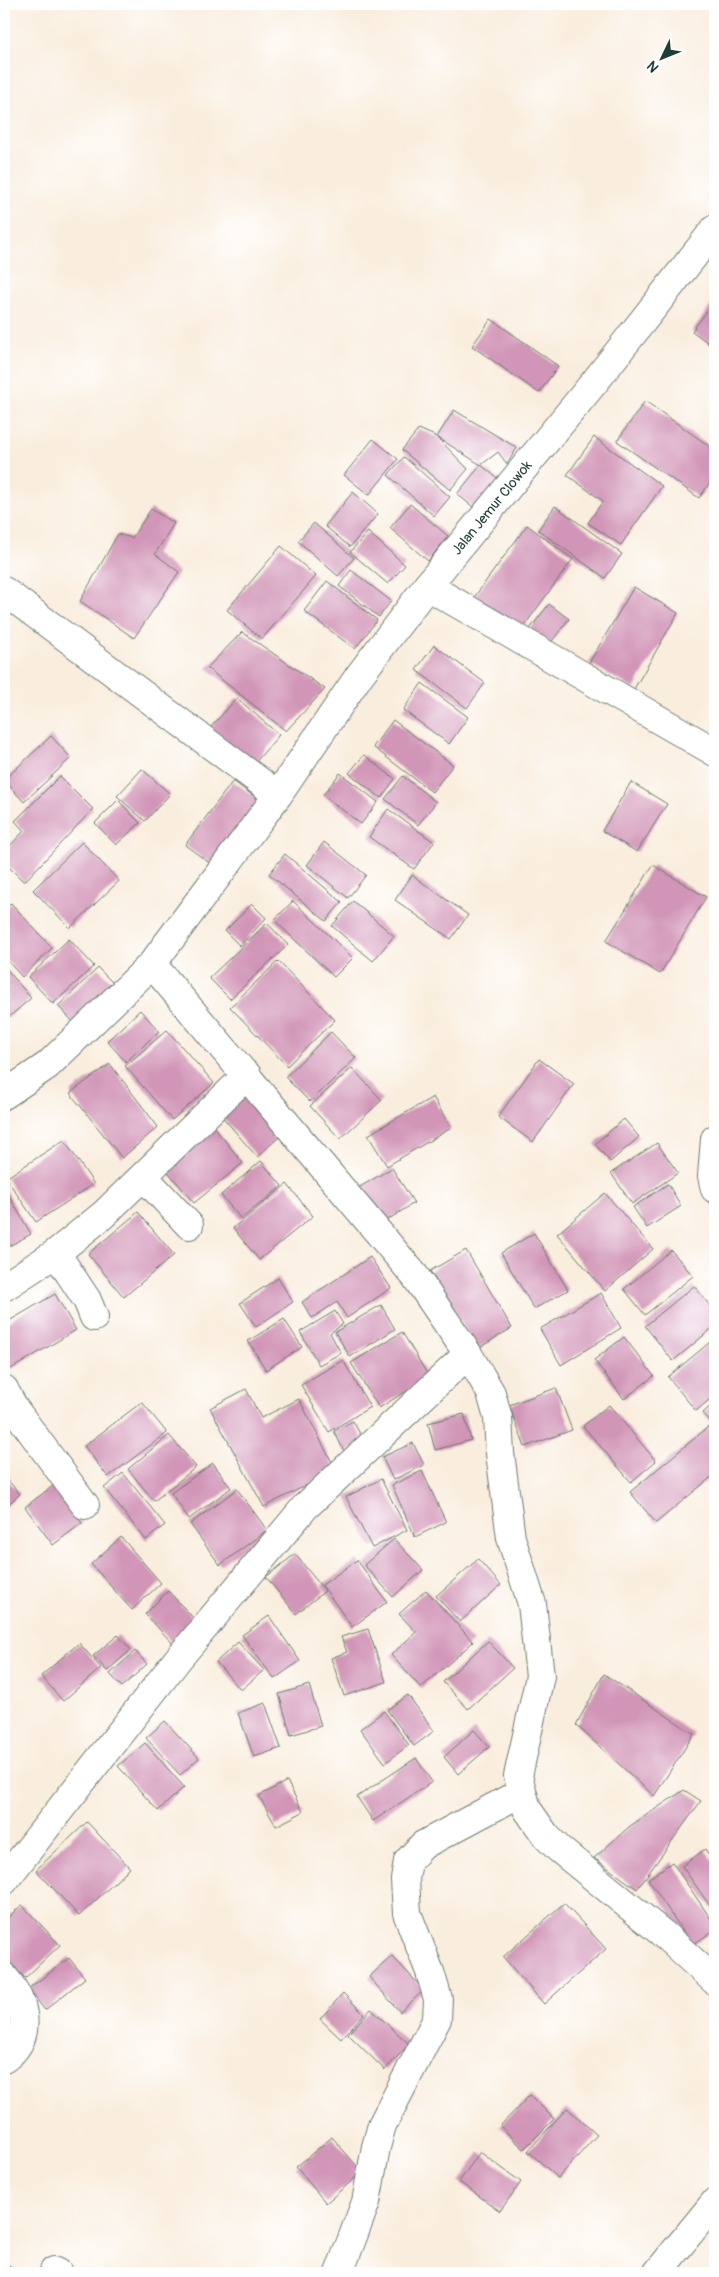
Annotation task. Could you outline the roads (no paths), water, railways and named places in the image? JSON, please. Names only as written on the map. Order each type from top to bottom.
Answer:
[{"type":"street","name":"Jalan Jemur Clowok","points":[[4,1095],[48,1065],[152,964],[278,795],[359,676],[427,586],[597,379],[715,229]]},
{"type":"street","points":[[427,586],[715,752]]},
{"type":"street","points":[[4,591],[278,795]]},
{"type":"street","points":[[152,964],[415,1276],[492,1393],[498,1418],[500,1453],[511,1538],[532,1604],[540,1676],[518,1776],[527,1809],[546,1836],[662,1933],[715,1981]]},
{"type":"street","points":[[4,1288],[56,1253],[103,1214],[144,1177],[247,1075]]},
{"type":"street","points":[[715,1139],[712,1176],[715,1189]]},
{"type":"street","points":[[144,1177],[189,1225]]},
{"type":"street","points":[[56,1253],[87,1300],[94,1317]]},
{"type":"street","points":[[4,1881],[178,1659],[305,1507],[468,1354]]},
{"type":"street","points":[[4,1389],[14,1408],[85,1505]]},
{"type":"street","points":[[339,2273],[366,2202],[382,2125],[437,2019],[438,1999],[407,1913],[405,1880],[408,1861],[423,1845],[522,1792]]},
{"type":"street","points":[[4,1977],[24,2009],[21,2039],[13,2052],[4,2059]]},
{"type":"street","points":[[657,2273],[715,2202]]}]
